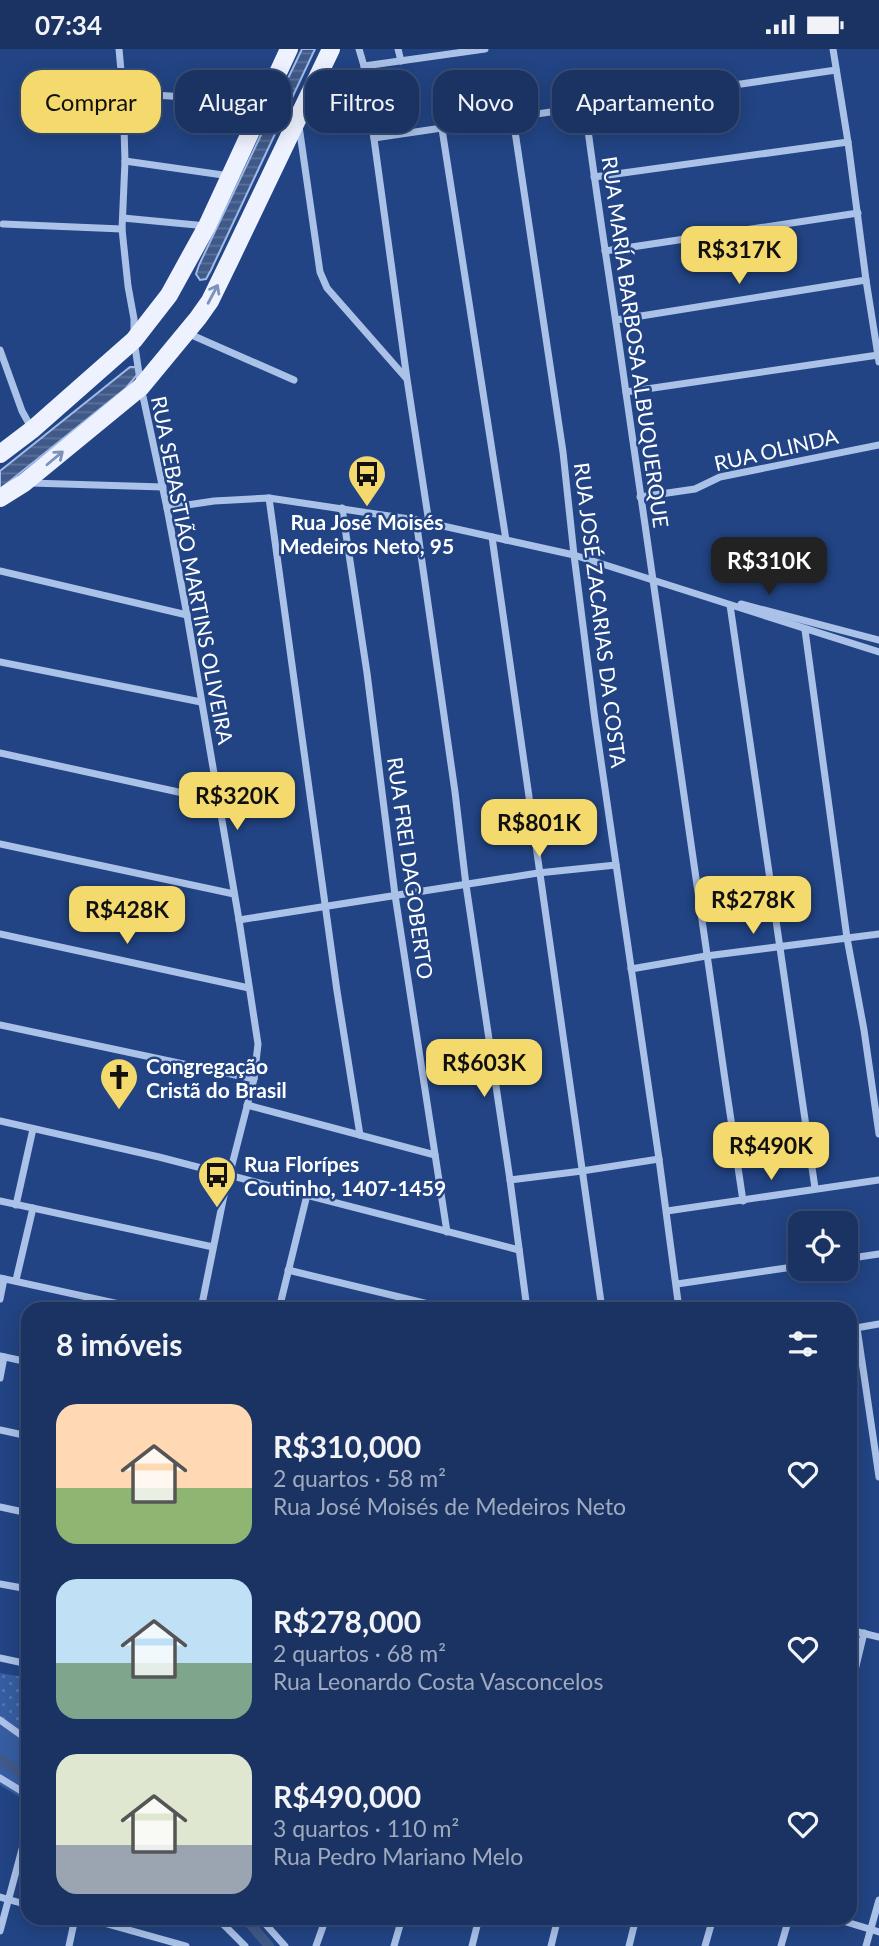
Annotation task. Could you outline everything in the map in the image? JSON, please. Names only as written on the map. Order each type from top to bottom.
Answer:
[{"type":"main road","points":[[279,70],[289,49]]},
{"type":"main road","points":[[0,498],[24,483],[141,387],[210,301],[331,49]]},
{"type":"main road","points":[[0,454],[33,429],[134,340],[169,295],[207,226],[251,133]]},
{"type":"street","name":"RUA SEBASTIÃO MARTINS OLIVEIRA","points":[[119,49],[121,70]]},
{"type":"street","points":[[359,49],[364,65],[429,523]]},
{"type":"street","points":[[398,49],[401,61]]},
{"type":"street","points":[[364,65],[485,49]]},
{"type":"street","points":[[833,49],[879,362]]},
{"type":"street","points":[[739,84],[836,70]]},
{"type":"street","points":[[298,121],[323,281],[407,379]]},
{"type":"street","points":[[374,138],[433,130]]},
{"type":"street","name":"RUA SEBASTIÃO MARTINS OLIVEIRA","points":[[124,133],[122,229],[134,319],[134,340],[187,615],[258,1044],[254,1079],[229,1175],[202,1302]]},
{"type":"street","points":[[443,133],[506,540]]},
{"type":"street","name":"RUA JOSÉ ZACARIAS DA COSTA","points":[[515,133],[563,452],[574,555],[616,865],[678,1302]]},
{"type":"street","name":"RUA MARÍA BARBOSA ALBUQUERQUE","points":[[588,133],[743,1201]]},
{"type":"street","points":[[594,177],[848,142]]},
{"type":"street","points":[[125,161],[231,176]]},
{"type":"street","points":[[605,251],[858,213]]},
{"type":"street","points":[[122,218],[207,226]]},
{"type":"street","points":[[3,224],[122,229]]},
{"type":"street","points":[[616,320],[866,280]]},
{"type":"street","points":[[186,333],[294,380]]},
{"type":"street","points":[[0,350],[22,411],[33,429]]},
{"type":"street","points":[[626,391],[878,355]]},
{"type":"street","name":"RUA OLINDA","points":[[640,497],[695,489],[720,477],[879,445]]},
{"type":"street","points":[[24,483],[163,487]]},
{"type":"street","points":[[167,508],[214,501],[269,498],[416,520],[574,555],[879,653]]},
{"type":"street","points":[[269,498],[337,991],[360,1135]]},
{"type":"street","name":"RUA FREI DAGOBERTO","points":[[342,508],[367,673],[395,895],[447,1232]]},
{"type":"street","points":[[416,520],[526,1302]]},
{"type":"street","points":[[492,537],[601,1302]]},
{"type":"street","points":[[0,572],[187,615]]},
{"type":"street","points":[[652,581],[879,640]]},
{"type":"street","points":[[730,605],[815,1188]]},
{"type":"street","points":[[805,630],[847,938],[879,1133]]},
{"type":"street","points":[[0,662],[201,702]]},
{"type":"street","points":[[0,753],[218,799]]},
{"type":"street","points":[[0,844],[234,894]]},
{"type":"street","points":[[239,920],[538,873],[616,865]]},
{"type":"street","points":[[0,934],[248,988]]},
{"type":"street","points":[[631,969],[706,956],[879,934]]},
{"type":"street","points":[[0,1025],[254,1079]]},
{"type":"street","points":[[247,1105],[435,1155]]},
{"type":"street","points":[[0,1121],[146,1154],[519,1250]]},
{"type":"street","points":[[16,1205],[33,1129]]},
{"type":"street","points":[[510,1180],[659,1159]]},
{"type":"street","points":[[667,1211],[879,1179]]},
{"type":"street","points":[[281,1302],[307,1195]]},
{"type":"street","points":[[0,1201],[213,1247]]},
{"type":"street","points":[[16,1280],[33,1208]]},
{"type":"street","points":[[858,1257],[879,1254]]},
{"type":"street","points":[[677,1284],[788,1268]]},
{"type":"street","points":[[288,1270],[420,1302]]},
{"type":"street","points":[[0,1299],[2,1278],[112,1302]]},
{"type":"street","points":[[857,1328],[879,1324]]},
{"type":"street","points":[[857,1346],[879,1477]]},
{"type":"street","points":[[0,1378],[2,1356],[21,1360]]},
{"type":"street","points":[[0,1430],[21,1434]]},
{"type":"street","points":[[0,1507],[21,1512]]},
{"type":"street","points":[[0,1584],[21,1588]]},
{"type":"street","points":[[857,1632],[879,1637]]},
{"type":"street","points":[[857,1662],[864,1633]]},
{"type":"street","points":[[0,1658],[21,1662]]},
{"type":"street","points":[[0,1720],[21,1735]]},
{"type":"street","points":[[0,1778],[21,1791]]},
{"type":"street","points":[[0,1931],[4,1898],[21,1848]]},
{"type":"street","points":[[4,1898],[21,1903]]},
{"type":"street","points":[[866,1946],[875,1931],[879,1900]]},
{"type":"street","points":[[69,1946],[74,1925]]},
{"type":"street","points":[[111,1925],[186,1946]]},
{"type":"street","points":[[225,1925],[245,1946]]},
{"type":"street","points":[[266,1925],[285,1946]]},
{"type":"street","points":[[316,1946],[324,1925]]},
{"type":"street","points":[[394,1946],[400,1925]]},
{"type":"street","points":[[472,1946],[478,1925]]},
{"type":"street","points":[[551,1946],[556,1925]]},
{"type":"street","points":[[629,1946],[634,1925]]},
{"type":"street","points":[[705,1946],[711,1925]]},
{"type":"street","points":[[781,1946],[787,1925]]},
{"type":"street","points":[[856,1925],[875,1931]]},
{"type":"shaded area","points":[[302,49],[315,49],[291,100],[291,72]]},
{"type":"shaded area","points":[[262,133],[275,133],[206,279],[200,280],[196,274]]},
{"type":"shaded area","points":[[130,367],[137,367],[137,375],[126,388],[0,489],[0,471]]},
{"type":"shaded area","points":[[0,1673],[21,1677],[21,1731],[0,1716]]},
{"type":"shaded area","points":[[0,1723],[21,1737],[21,1798],[0,1785]]},
{"type":"waterway","points":[[0,1759],[21,1773]]},
{"type":"waterway","points":[[251,1925],[269,1946]]},
{"type":"place","name":"Rua José Moisés Medeiros Neto, 95","points":[[367,508]]},
{"type":"place","name":"Congregação Cristã do Brasil","points":[[119,1111]]},
{"type":"place","name":"Rua Florípes Coutinho, 1407-1459","points":[[217,1209]]}]
